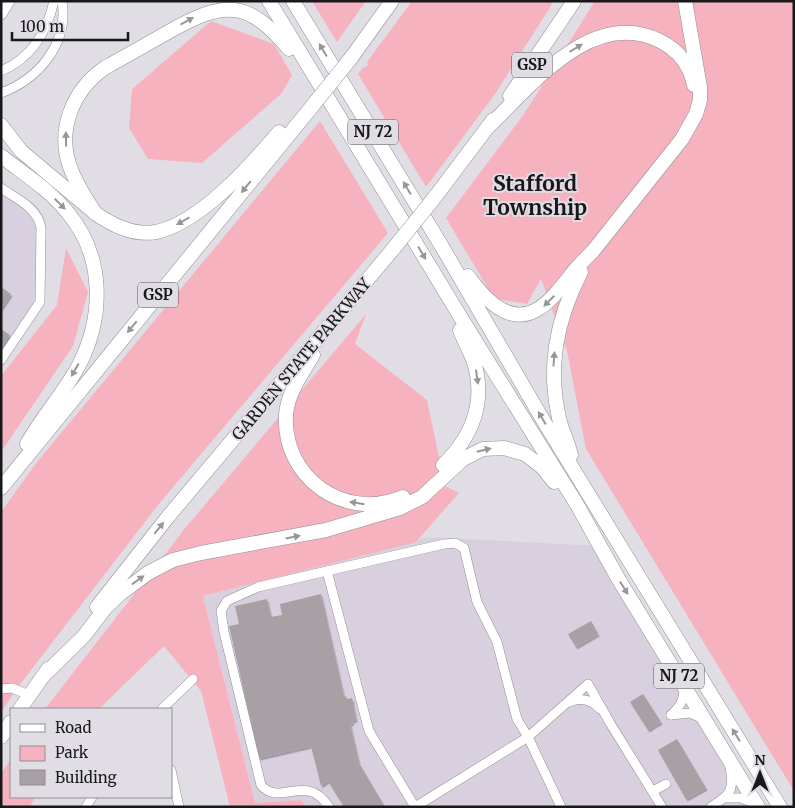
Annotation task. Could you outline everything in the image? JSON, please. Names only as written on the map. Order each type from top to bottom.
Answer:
[{"type":"highway","name":"NJ 72","points":[[269,1],[449,299],[576,503],[619,580],[758,806]]},
{"type":"highway","name":"NJ 72","points":[[293,1],[442,245],[576,474],[780,807]]},
{"type":"highway","name":"GSP","points":[[4,485],[310,108],[392,1]]},
{"type":"highway","name":"GARDEN STATE PARKWAY","points":[[21,708],[123,572],[435,197],[488,127],[574,1]]},
{"type":"highway","points":[[442,245],[490,302],[504,311],[519,315],[533,312],[544,306],[593,251],[682,139],[696,114],[700,100],[700,87],[685,1]]},
{"type":"highway","points":[[95,213],[72,172],[67,159],[65,135],[67,120],[76,97],[86,83],[106,67],[203,13],[234,8],[257,16],[270,26],[315,77]]},
{"type":"highway","points":[[488,127],[535,80],[573,49],[601,37],[630,33],[657,39],[672,48],[683,59],[693,81],[696,114]]},
{"type":"highway","points":[[1,125],[21,151],[95,213],[112,224],[135,231],[155,232],[175,225],[208,204],[254,161],[282,129],[310,108]]},
{"type":"highway","points":[[1,149],[23,173]]},
{"type":"highway","points":[[1,156],[62,206],[79,229],[88,248],[97,286],[97,306],[92,335],[78,365],[32,435],[4,485]]},
{"type":"highway","points":[[576,474],[557,411],[554,358],[557,334],[564,309],[593,251]]},
{"type":"highway","points":[[340,312],[296,383],[289,398],[286,414],[288,440],[293,455],[300,467],[323,490],[337,498],[351,502],[382,504],[397,500],[410,493],[430,478],[461,446],[473,421],[478,391],[476,370],[449,299]]},
{"type":"highway","points":[[43,676],[84,636],[113,600],[155,569],[173,560],[191,555],[319,532],[400,508],[422,496],[463,459],[483,449],[497,447],[511,449],[525,454],[537,462],[552,479],[600,546]]},
{"type":"highway","points":[[1,737],[10,724]]},
{"type":"main road","points":[[1,14],[9,1]]},
{"type":"street","points":[[1,71],[23,58],[38,42],[49,21],[54,1]]},
{"type":"street","points":[[1,92],[24,82],[46,62],[54,49],[59,35],[62,1]]},
{"type":"street","points":[[1,188],[33,210],[40,220],[41,228],[40,302],[1,360]]},
{"type":"street","points":[[329,807],[323,798],[314,792],[300,790],[277,795],[270,793],[261,785],[226,641],[221,612],[227,601],[258,587],[455,543],[464,548],[476,602],[497,642],[517,719],[528,736],[561,807]]},
{"type":"street","points":[[327,571],[369,731],[415,807],[528,736],[588,684],[662,807]]},
{"type":"street","points":[[163,708],[193,679]]},
{"type":"street","points":[[684,685],[682,705],[671,716],[690,712],[706,721]]},
{"type":"street","points":[[1,689],[12,688],[29,695]]},
{"type":"street","points":[[565,704],[576,699],[588,700],[597,706],[610,723]]},
{"type":"street","points":[[711,807],[725,798],[730,791],[732,784],[728,757]]},
{"type":"street","points":[[172,775],[179,807]]},
{"type":"street","points":[[653,791],[666,784]]},
{"type":"street","points":[[725,798],[741,798],[758,806]]},
{"type":"shaded area","points":[[1,182],[37,206],[45,218],[46,228],[40,302],[1,360]]},
{"type":"shaded area","points":[[425,537],[600,546],[758,807],[306,807],[301,800],[255,803],[203,596]]},
{"type":"green space","points":[[312,1],[366,1],[337,42]]},
{"type":"green space","points":[[412,1],[554,1],[495,94],[426,187],[358,74],[368,65],[367,62]]},
{"type":"green space","points":[[595,1],[794,1],[794,791],[586,449],[567,351],[541,279],[527,304],[493,297],[446,218],[524,114]]},
{"type":"green space","points":[[211,21],[274,44],[292,75],[282,93],[202,163],[148,159],[129,128],[132,89]]},
{"type":"green space","points":[[320,121],[388,233],[158,505],[18,687],[1,712],[1,512],[37,462]]},
{"type":"green space","points":[[66,248],[88,292],[73,346],[1,452],[1,376],[57,305]]},
{"type":"green space","points":[[366,314],[355,344],[427,400],[445,486],[459,493],[416,542],[203,596],[255,803],[301,800],[306,807],[230,807],[201,691],[164,646],[100,708],[46,708],[186,527]]},
{"type":"green space","points":[[10,760],[10,798],[34,798],[30,807],[1,807],[1,774]]},
{"type":"building","points":[[1,287],[11,294],[1,309]]},
{"type":"building","points":[[1,329],[10,335],[1,347]]},
{"type":"building","points":[[321,594],[344,697],[346,696],[347,699],[352,698],[356,720],[350,724],[359,763],[385,807],[344,807],[328,781],[321,786],[311,746],[259,758],[229,626],[239,624],[235,606],[267,599],[271,617],[282,615],[280,604]]},
{"type":"building","points":[[591,621],[598,634],[576,647],[568,634]]},
{"type":"building","points":[[643,694],[661,722],[648,730],[630,702]]},
{"type":"building","points":[[677,739],[706,788],[686,799],[658,750]]},
{"type":"district","name":"Stafford Township","points":[[535,196]]}]
